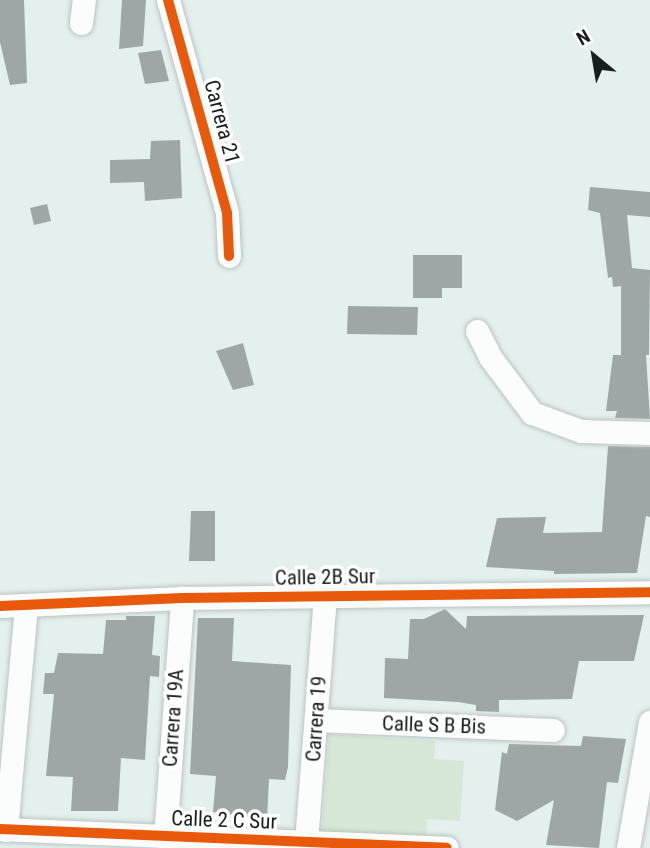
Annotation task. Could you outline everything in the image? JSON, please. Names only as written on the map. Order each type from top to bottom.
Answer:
[{"type":"street","name":"Carrera 21","points":[[168,0],[226,213],[229,256]]},
{"type":"street","points":[[477,331],[490,357],[532,413],[580,431],[650,433]]},
{"type":"street","name":"Calle 2B Sur","points":[[0,606],[182,598],[650,592]]},
{"type":"street","name":"Carrera 19","points":[[306,842],[325,596]]},
{"type":"street","name":"Carrera 19A","points":[[165,838],[182,598]]},
{"type":"street","points":[[3,830],[26,606]]},
{"type":"street","name":"Calle S B Bis","points":[[316,720],[552,730]]},
{"type":"street","points":[[628,848],[650,722]]},
{"type":"street","name":"Calle 2 C Sur","points":[[3,830],[447,848]]},
{"type":"green space","points":[[329,734],[435,741],[434,759],[464,761],[460,821],[427,819],[426,838],[322,832]]},
{"type":"building","points":[[0,0],[24,0],[27,83],[10,85],[0,42]]},
{"type":"building","points":[[122,0],[146,0],[143,46],[119,49]]},
{"type":"building","points":[[161,50],[169,81],[145,84],[138,53]]},
{"type":"building","points":[[180,140],[182,198],[145,201],[144,182],[110,183],[110,160],[150,159],[151,141]]},
{"type":"building","points":[[590,187],[650,192],[650,217],[627,215],[632,268],[650,270],[649,355],[646,355],[650,419],[615,418],[617,411],[606,411],[613,355],[621,355],[621,286],[613,287],[612,277],[608,278],[600,213],[588,210]]},
{"type":"building","points":[[47,204],[51,221],[34,225],[30,208]]},
{"type":"building","points":[[413,255],[462,255],[462,288],[442,288],[442,298],[413,298]]},
{"type":"building","points":[[348,306],[418,307],[417,335],[347,334]]},
{"type":"building","points":[[243,343],[254,385],[233,390],[216,351]]},
{"type":"building","points":[[608,446],[650,447],[650,517],[646,516],[637,573],[554,574],[554,571],[486,567],[497,518],[546,517],[543,533],[602,532]]},
{"type":"building","points":[[191,511],[215,511],[215,561],[189,561]]},
{"type":"building","points":[[445,609],[466,629],[467,616],[644,615],[634,661],[579,661],[572,699],[499,700],[499,712],[476,711],[476,705],[458,702],[384,698],[385,658],[408,659],[410,619],[424,619]]},
{"type":"building","points":[[126,616],[155,616],[152,655],[160,656],[159,677],[150,676],[145,760],[121,758],[118,811],[71,811],[73,777],[46,776],[54,694],[43,694],[45,673],[54,673],[58,653],[103,654],[106,620],[126,620]]},
{"type":"building","points":[[198,618],[234,618],[232,661],[291,665],[288,767],[285,780],[269,779],[267,820],[213,812],[216,776],[190,774]]},
{"type":"building","points":[[583,736],[626,739],[618,783],[607,782],[599,848],[546,845],[554,800],[517,821],[495,810],[502,752],[507,754],[509,744],[581,746]]},
{"type":"cycle path","points":[[168,0],[227,213],[229,256]]},
{"type":"cycle path","points":[[0,606],[182,598],[650,592]]},
{"type":"cycle path","points":[[0,829],[447,848]]}]
